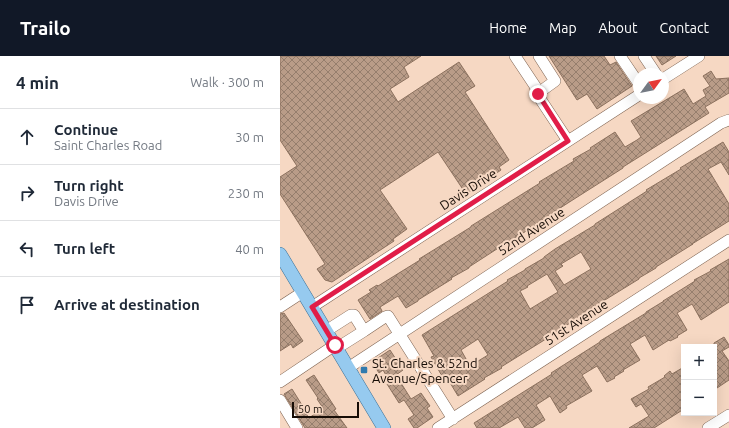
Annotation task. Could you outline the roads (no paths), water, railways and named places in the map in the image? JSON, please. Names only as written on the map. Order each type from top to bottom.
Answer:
[{"type":"main road","points":[[280,254],[384,428]]},
{"type":"street","points":[[515,56],[568,141]]},
{"type":"street","points":[[538,94],[555,81],[539,56]]},
{"type":"street","points":[[620,56],[633,75]]},
{"type":"street","points":[[644,56],[652,68]]},
{"type":"street","points":[[669,75],[699,56]]},
{"type":"street","name":"Davis Drive","points":[[312,307],[633,99]]},
{"type":"street","name":"52nd Avenue","points":[[348,368],[721,123],[729,120]]},
{"type":"street","name":"51st Avenue","points":[[438,428],[729,240]]},
{"type":"street","points":[[280,307],[303,292]]},
{"type":"street","points":[[326,331],[351,315],[354,315],[364,331]]},
{"type":"street","points":[[280,382],[388,316],[453,419]]},
{"type":"street","points":[[280,400],[297,428]]},
{"type":"street","points":[[708,428],[729,415]]},
{"type":"place","name":"St. Charles & 52nd Avenue/Spencer","points":[[364,370]]}]
